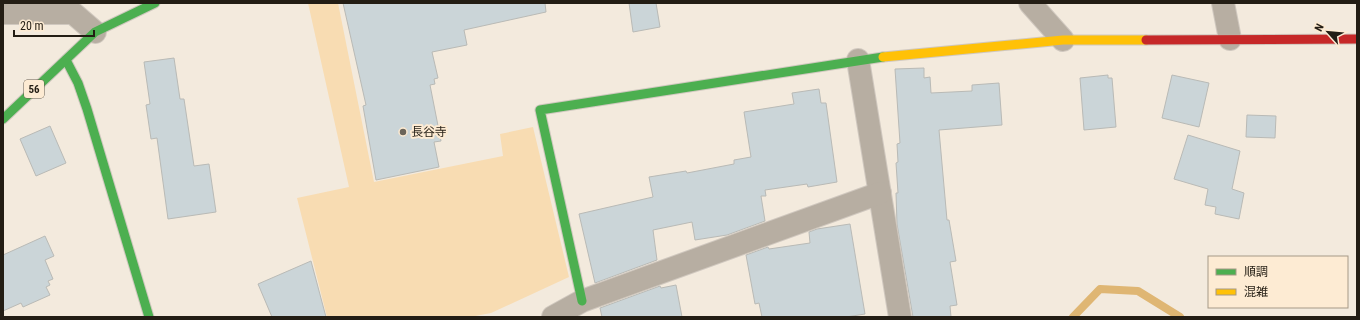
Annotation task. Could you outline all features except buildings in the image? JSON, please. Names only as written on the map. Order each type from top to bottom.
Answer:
[{"type":"street","name":"56","points":[[3,119],[95,32],[155,3]]},
{"type":"street","points":[[1030,3],[1063,40]]},
{"type":"street","points":[[1223,3],[1230,39]]},
{"type":"street","points":[[3,14],[73,13],[95,32]]},
{"type":"street","points":[[582,301],[540,110],[858,60],[1063,40],[1357,39]]},
{"type":"street","points":[[66,60],[78,83],[85,103],[149,317]]},
{"type":"street","points":[[858,60],[900,317]]},
{"type":"street","points":[[553,317],[582,301],[880,193]]},
{"type":"shaded area","points":[[308,3],[338,3],[374,182],[503,156],[500,134],[533,127],[569,277],[491,313],[470,317],[327,317],[297,198],[349,187]]},
{"type":"waterway","points":[[1073,317],[1100,289],[1138,291],[1180,317]]},
{"type":"traffic: fast","points":[[3,119],[95,32],[155,3]]},
{"type":"traffic: fast","points":[[582,301],[540,110],[883,57]]},
{"type":"traffic: fast","points":[[66,60],[78,83],[87,109],[149,317]]},
{"type":"traffic: slow","points":[[883,57],[1063,40],[1146,40]]},
{"type":"traffic: jam","points":[[1146,40],[1357,39]]},
{"type":"place","name":"長谷寺","points":[[403,132]]}]
